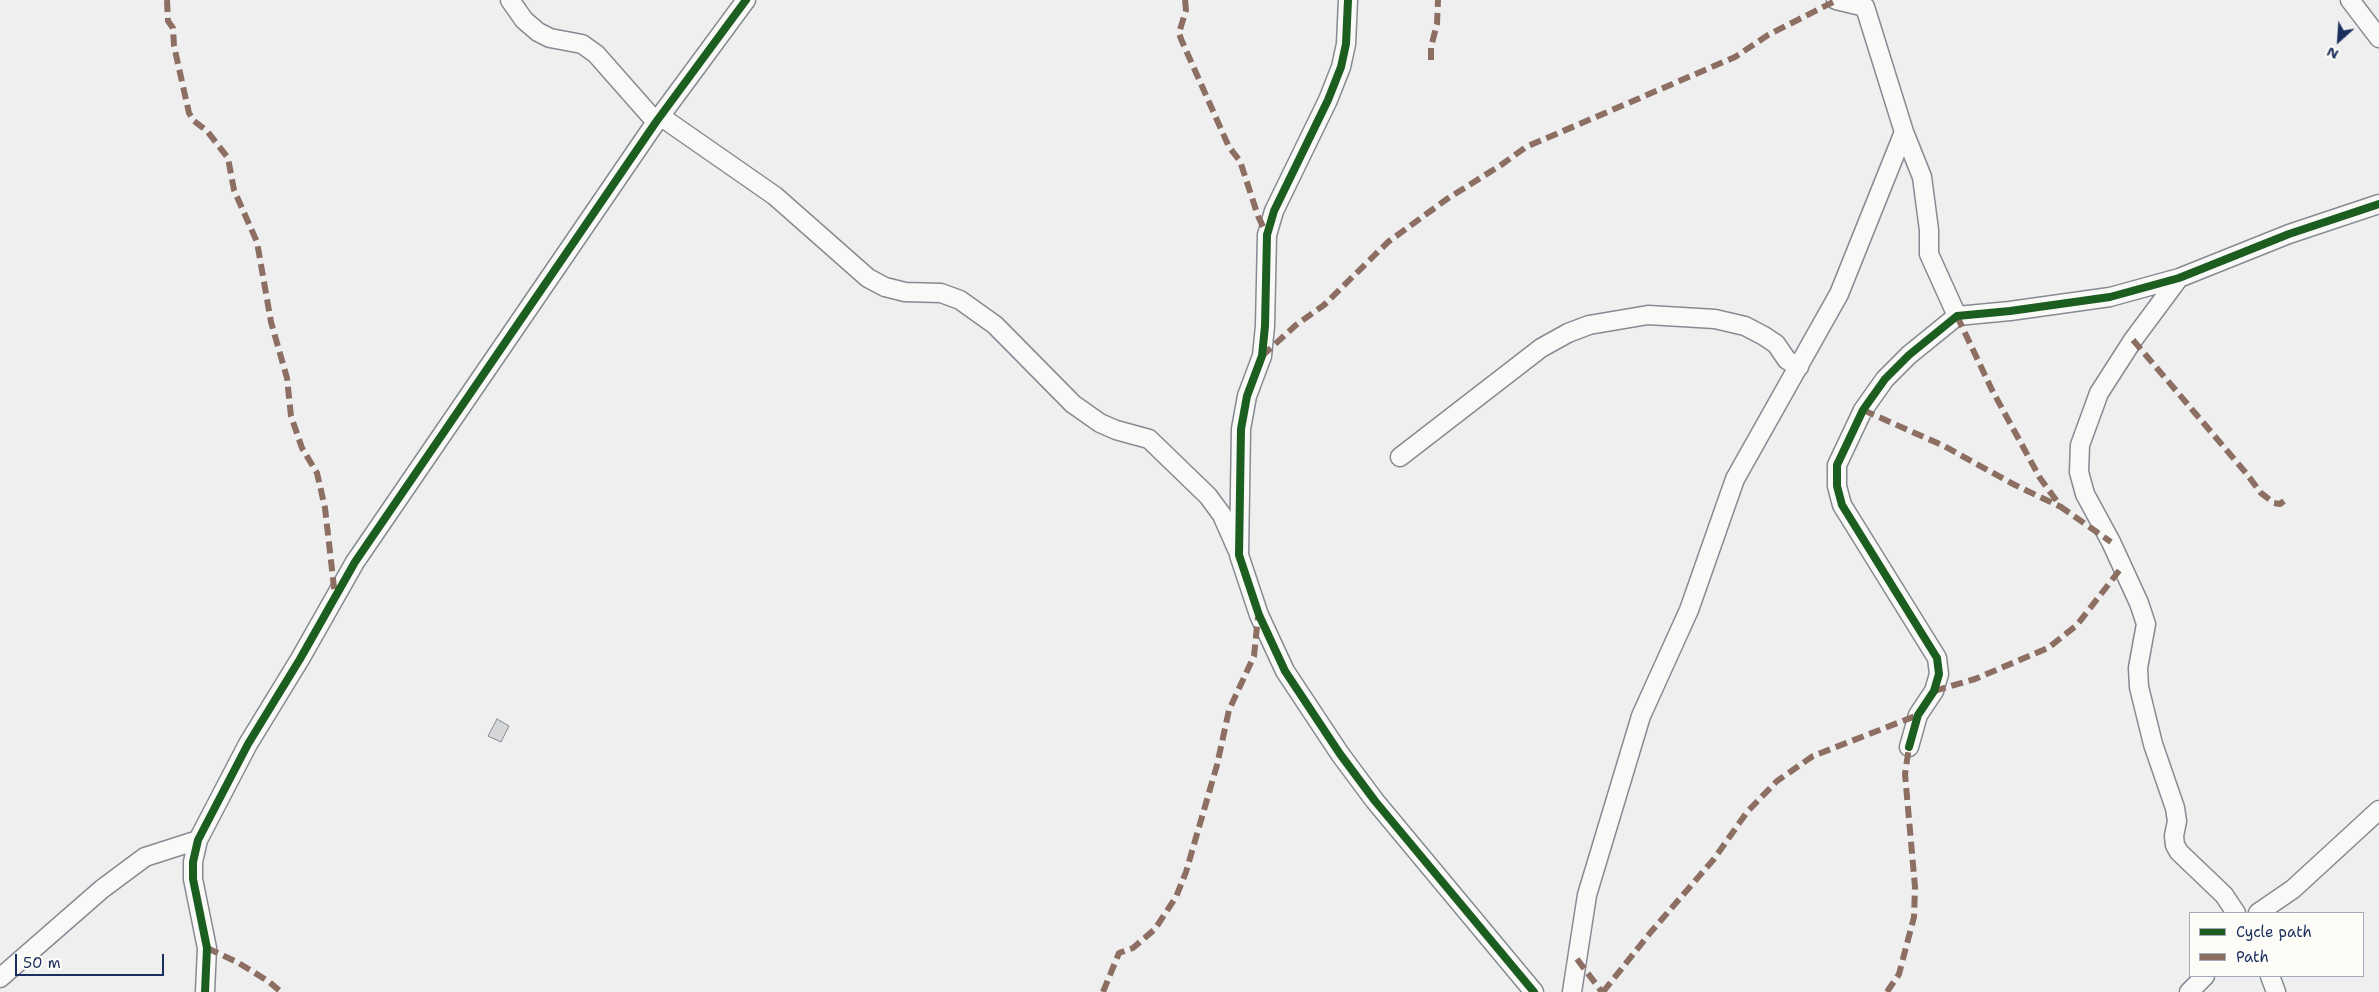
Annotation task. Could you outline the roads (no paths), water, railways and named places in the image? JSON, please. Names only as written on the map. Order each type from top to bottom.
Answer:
[{"type":"street","points":[[510,0],[524,20],[538,32],[550,38],[582,44],[596,54],[658,119],[737,167],[775,196],[868,278],[885,287],[905,292],[941,293],[960,300],[995,325],[1073,404],[1116,430],[1149,439],[1208,496],[1222,515],[1239,555],[1258,615],[1285,671],[1335,747],[1375,801],[1534,992]]},
{"type":"street","points":[[205,992],[207,948],[194,879],[193,862],[198,840],[248,744],[300,659],[355,562],[658,119],[746,0]]},
{"type":"street","points":[[1239,555],[1241,428],[1248,396],[1262,356],[1265,326],[1267,235],[1274,211],[1328,100],[1341,67],[1346,44],[1348,0]]},
{"type":"street","points":[[1836,0],[1868,3],[1904,132],[1922,177],[1929,230],[1929,254],[1956,316]]},
{"type":"street","points":[[2350,0],[2379,38]]},
{"type":"street","points":[[1572,992],[1587,895],[1641,716],[1688,610],[1735,480],[1799,367],[1846,277],[1904,132]]},
{"type":"street","points":[[1909,747],[1918,715],[1934,691],[1939,674],[1937,658],[1842,505],[1837,486],[1837,465],[1863,410],[1885,379],[1909,355],[1956,316],[2010,312],[2110,298],[2179,278],[2289,234],[2379,204]]},
{"type":"street","points":[[2179,278],[2133,340],[2099,393],[2080,445],[2080,472],[2085,494],[2111,542],[2146,624],[2138,668],[2139,687],[2152,744],[2175,808],[2177,821],[2174,836],[2175,845],[2224,895],[2235,912]]},
{"type":"street","points":[[1400,457],[1541,348],[1589,324],[1648,315],[1715,319],[1745,326],[1764,336],[1776,344],[1787,360],[1799,367]]},
{"type":"street","points":[[2259,912],[2293,888],[2379,810]]},
{"type":"street","points":[[0,978],[102,889],[145,857],[198,840]]},
{"type":"street","points":[[2189,992],[2205,977]]},
{"type":"street","points":[[2270,977],[2276,992]]}]
